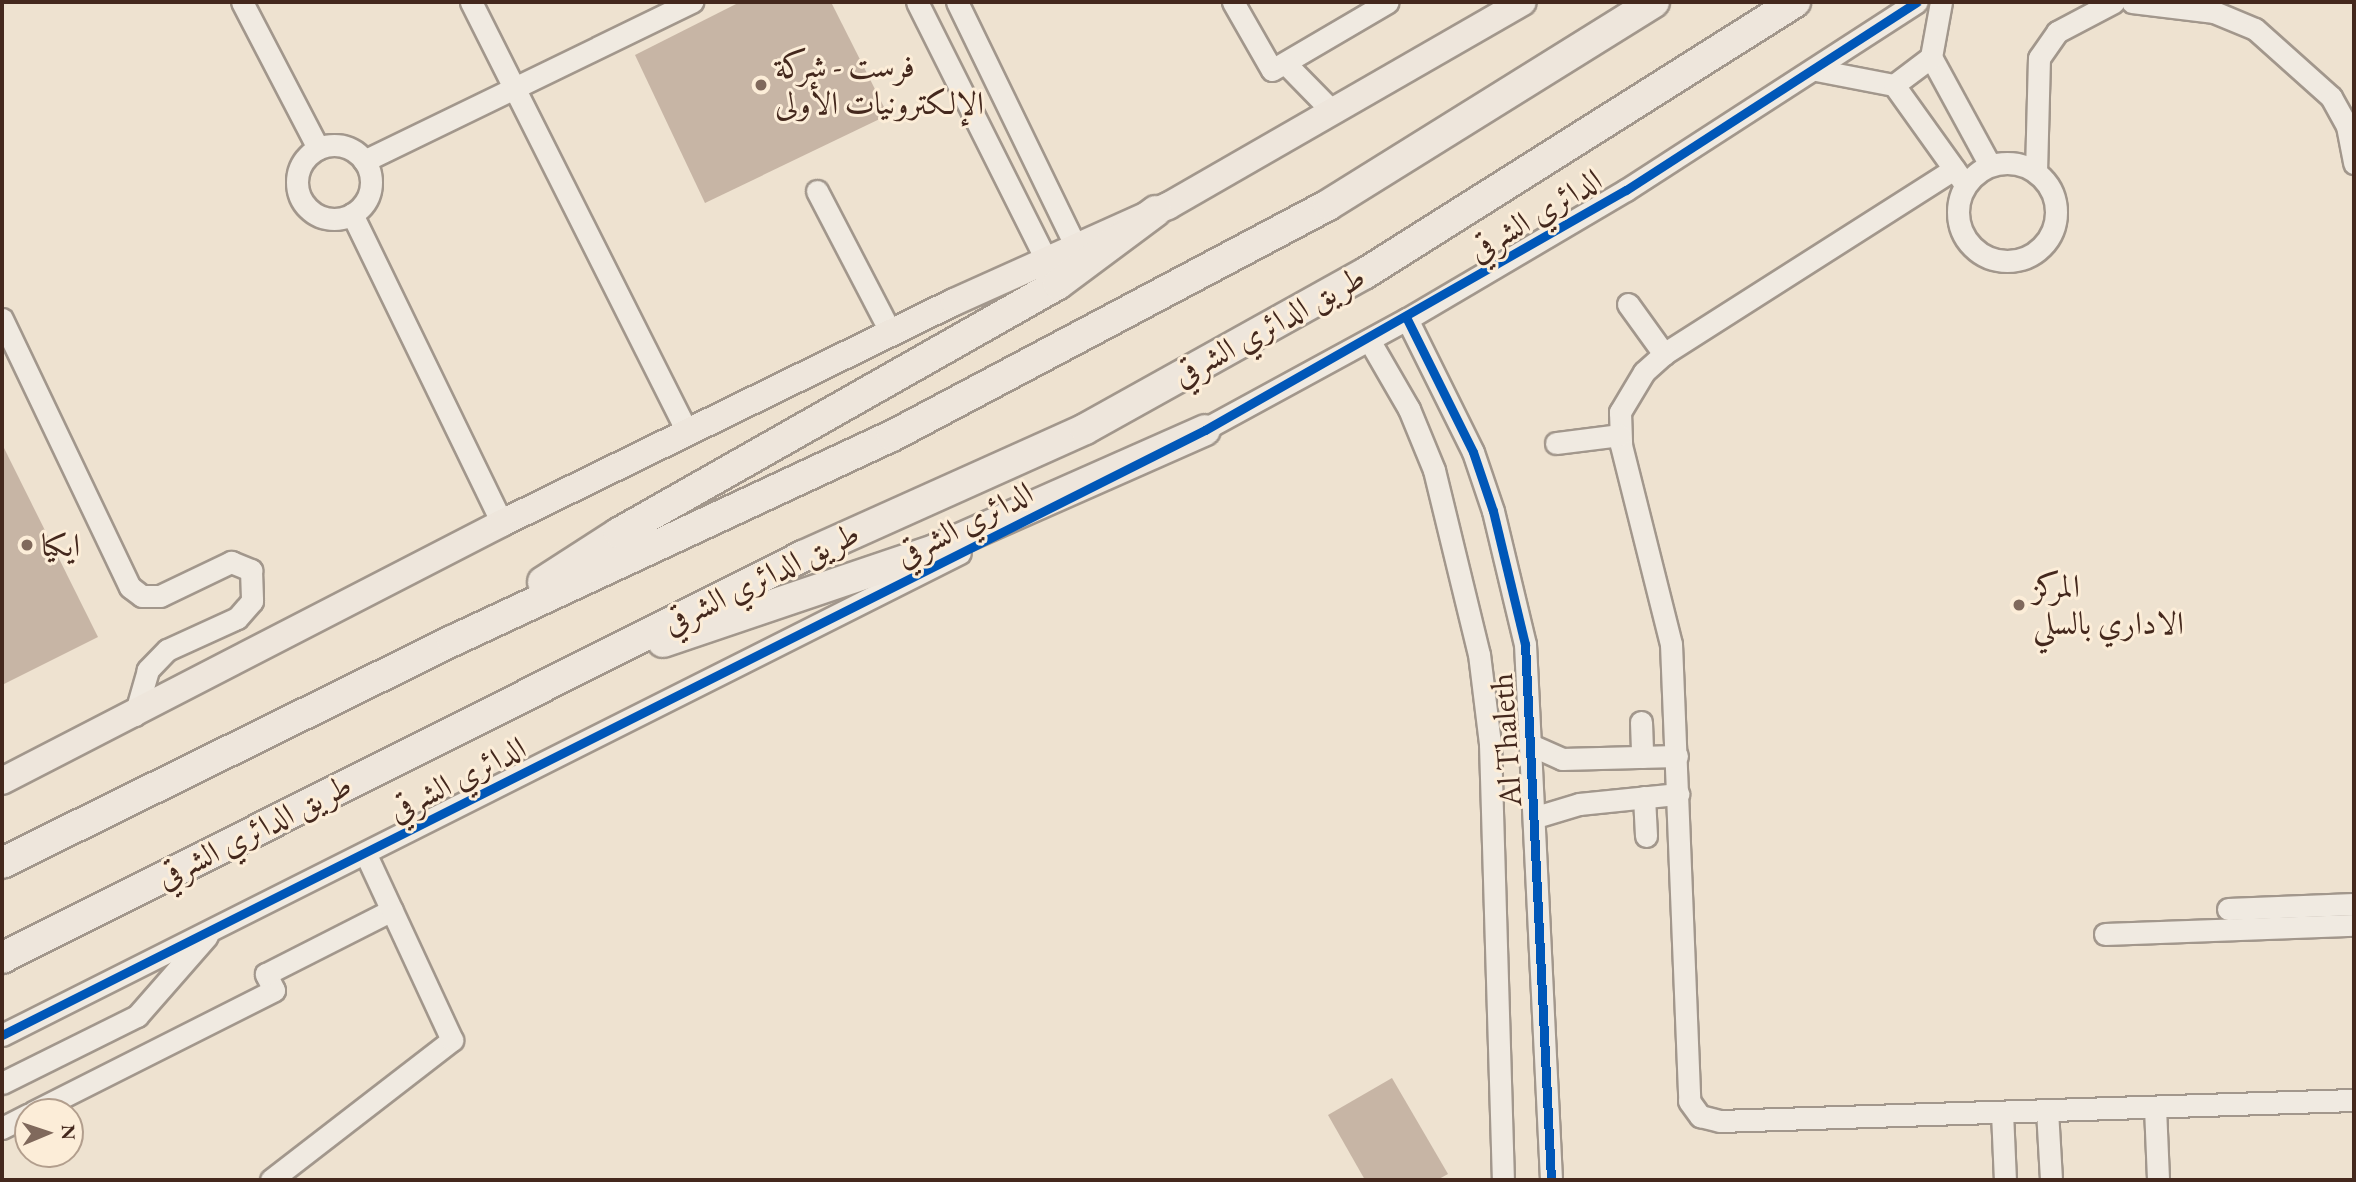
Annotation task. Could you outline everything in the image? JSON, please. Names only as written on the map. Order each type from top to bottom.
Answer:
[{"type":"highway","points":[[2,863],[452,641],[892,436],[1328,205],[1654,2]]},
{"type":"highway","name":"طريق الدائري الشرقي","points":[[2,958],[803,556],[1097,422],[1364,274],[1795,2]]},
{"type":"highway","points":[[452,641],[619,533],[1156,211]]},
{"type":"highway","points":[[550,681],[937,549],[1205,430]]},
{"type":"main road","points":[[1156,211],[1522,2]]},
{"type":"main road","points":[[2,780],[135,716],[502,523],[891,333],[1052,272]]},
{"type":"street","points":[[242,2],[318,148]]},
{"type":"street","points":[[471,2],[687,432]]},
{"type":"street","points":[[364,161],[692,2]]},
{"type":"street","points":[[917,2],[1052,272]]},
{"type":"street","points":[[957,2],[1080,256]]},
{"type":"street","points":[[1233,2],[1272,71],[1388,2]]},
{"type":"street","name":"الدائري الشرقي","points":[[2,1035],[1205,430],[1407,319],[1816,70],[1917,2]]},
{"type":"street","points":[[1941,2],[1931,57],[1990,165]]},
{"type":"street","points":[[1816,70],[1894,85],[1959,177],[1961,233],[1984,257],[2016,261],[2038,250],[2053,230],[2054,198],[2036,172],[2039,58],[2057,32],[2114,2]]},
{"type":"street","points":[[2132,2],[2214,12],[2255,29],[2331,97],[2347,126],[2354,163]]},
{"type":"street","points":[[1894,85],[1931,57]]},
{"type":"street","points":[[1286,64],[1332,111]]},
{"type":"street","points":[[343,144],[364,161],[371,191],[352,214],[325,219],[308,209],[298,193],[297,172],[318,148],[343,144]]},
{"type":"street","points":[[2036,172],[2006,162],[1959,177],[1664,354],[1623,402],[1620,435],[1668,623],[1677,756],[1689,1095],[1696,1111],[1720,1121],[2354,1100]]},
{"type":"street","points":[[817,191],[891,333]]},
{"type":"street","points":[[352,214],[502,523]]},
{"type":"street","points":[[1628,304],[1664,354]]},
{"type":"street","points":[[2,319],[130,586],[142,596],[160,596],[231,562],[251,570],[252,601],[237,618],[167,650],[148,670],[135,716]]},
{"type":"street","name":"Al Thaleth","points":[[1407,319],[1446,391],[1493,511],[1525,644],[1536,817],[1551,1180]]},
{"type":"street","name":"Al Thaleth","points":[[1369,340],[1409,409],[1434,470],[1479,654],[1490,744],[1503,1180]]},
{"type":"street","points":[[1556,443],[1620,435]]},
{"type":"street","points":[[1641,722],[1642,757]]},
{"type":"street","points":[[1531,745],[1562,759],[1677,756]]},
{"type":"street","points":[[1536,817],[1579,804],[1678,794]]},
{"type":"street","points":[[1644,797],[1646,836]]},
{"type":"street","points":[[271,1180],[452,1040],[365,853]]},
{"type":"street","points":[[2228,909],[2354,904]]},
{"type":"street","points":[[61,1098],[274,990],[266,974],[392,910]]},
{"type":"street","points":[[2105,934],[2354,925]]},
{"type":"street","points":[[2,1083],[137,1016],[213,929]]},
{"type":"street","points":[[2155,1107],[2158,1180]]},
{"type":"street","points":[[2047,1110],[2051,1180]]},
{"type":"street","points":[[2002,1112],[2005,1180]]},
{"type":"building","name":"فرست - شركة الإلكترونيات الأولى","points":[[740,2],[831,2],[888,115],[705,203],[635,55]]},
{"type":"building","name":"ايكيا","points":[[2,444],[98,637],[2,685]]},
{"type":"building","points":[[1392,1078],[1448,1174],[1437,1180],[1365,1180],[1328,1115]]},
{"type":"cycle path","points":[[2,1035],[1205,430],[1626,190],[1917,2]]},
{"type":"cycle path","points":[[1407,319],[1473,452],[1493,511],[1525,644],[1551,1180]]},
{"type":"place","name":"فرست - شركة الإلكترونيات الأولى","points":[[761,85]]},
{"type":"place","name":"ايكيا","points":[[27,545]]},
{"type":"place","name":"المركز الاداري بالسلي","points":[[2019,605]]}]
